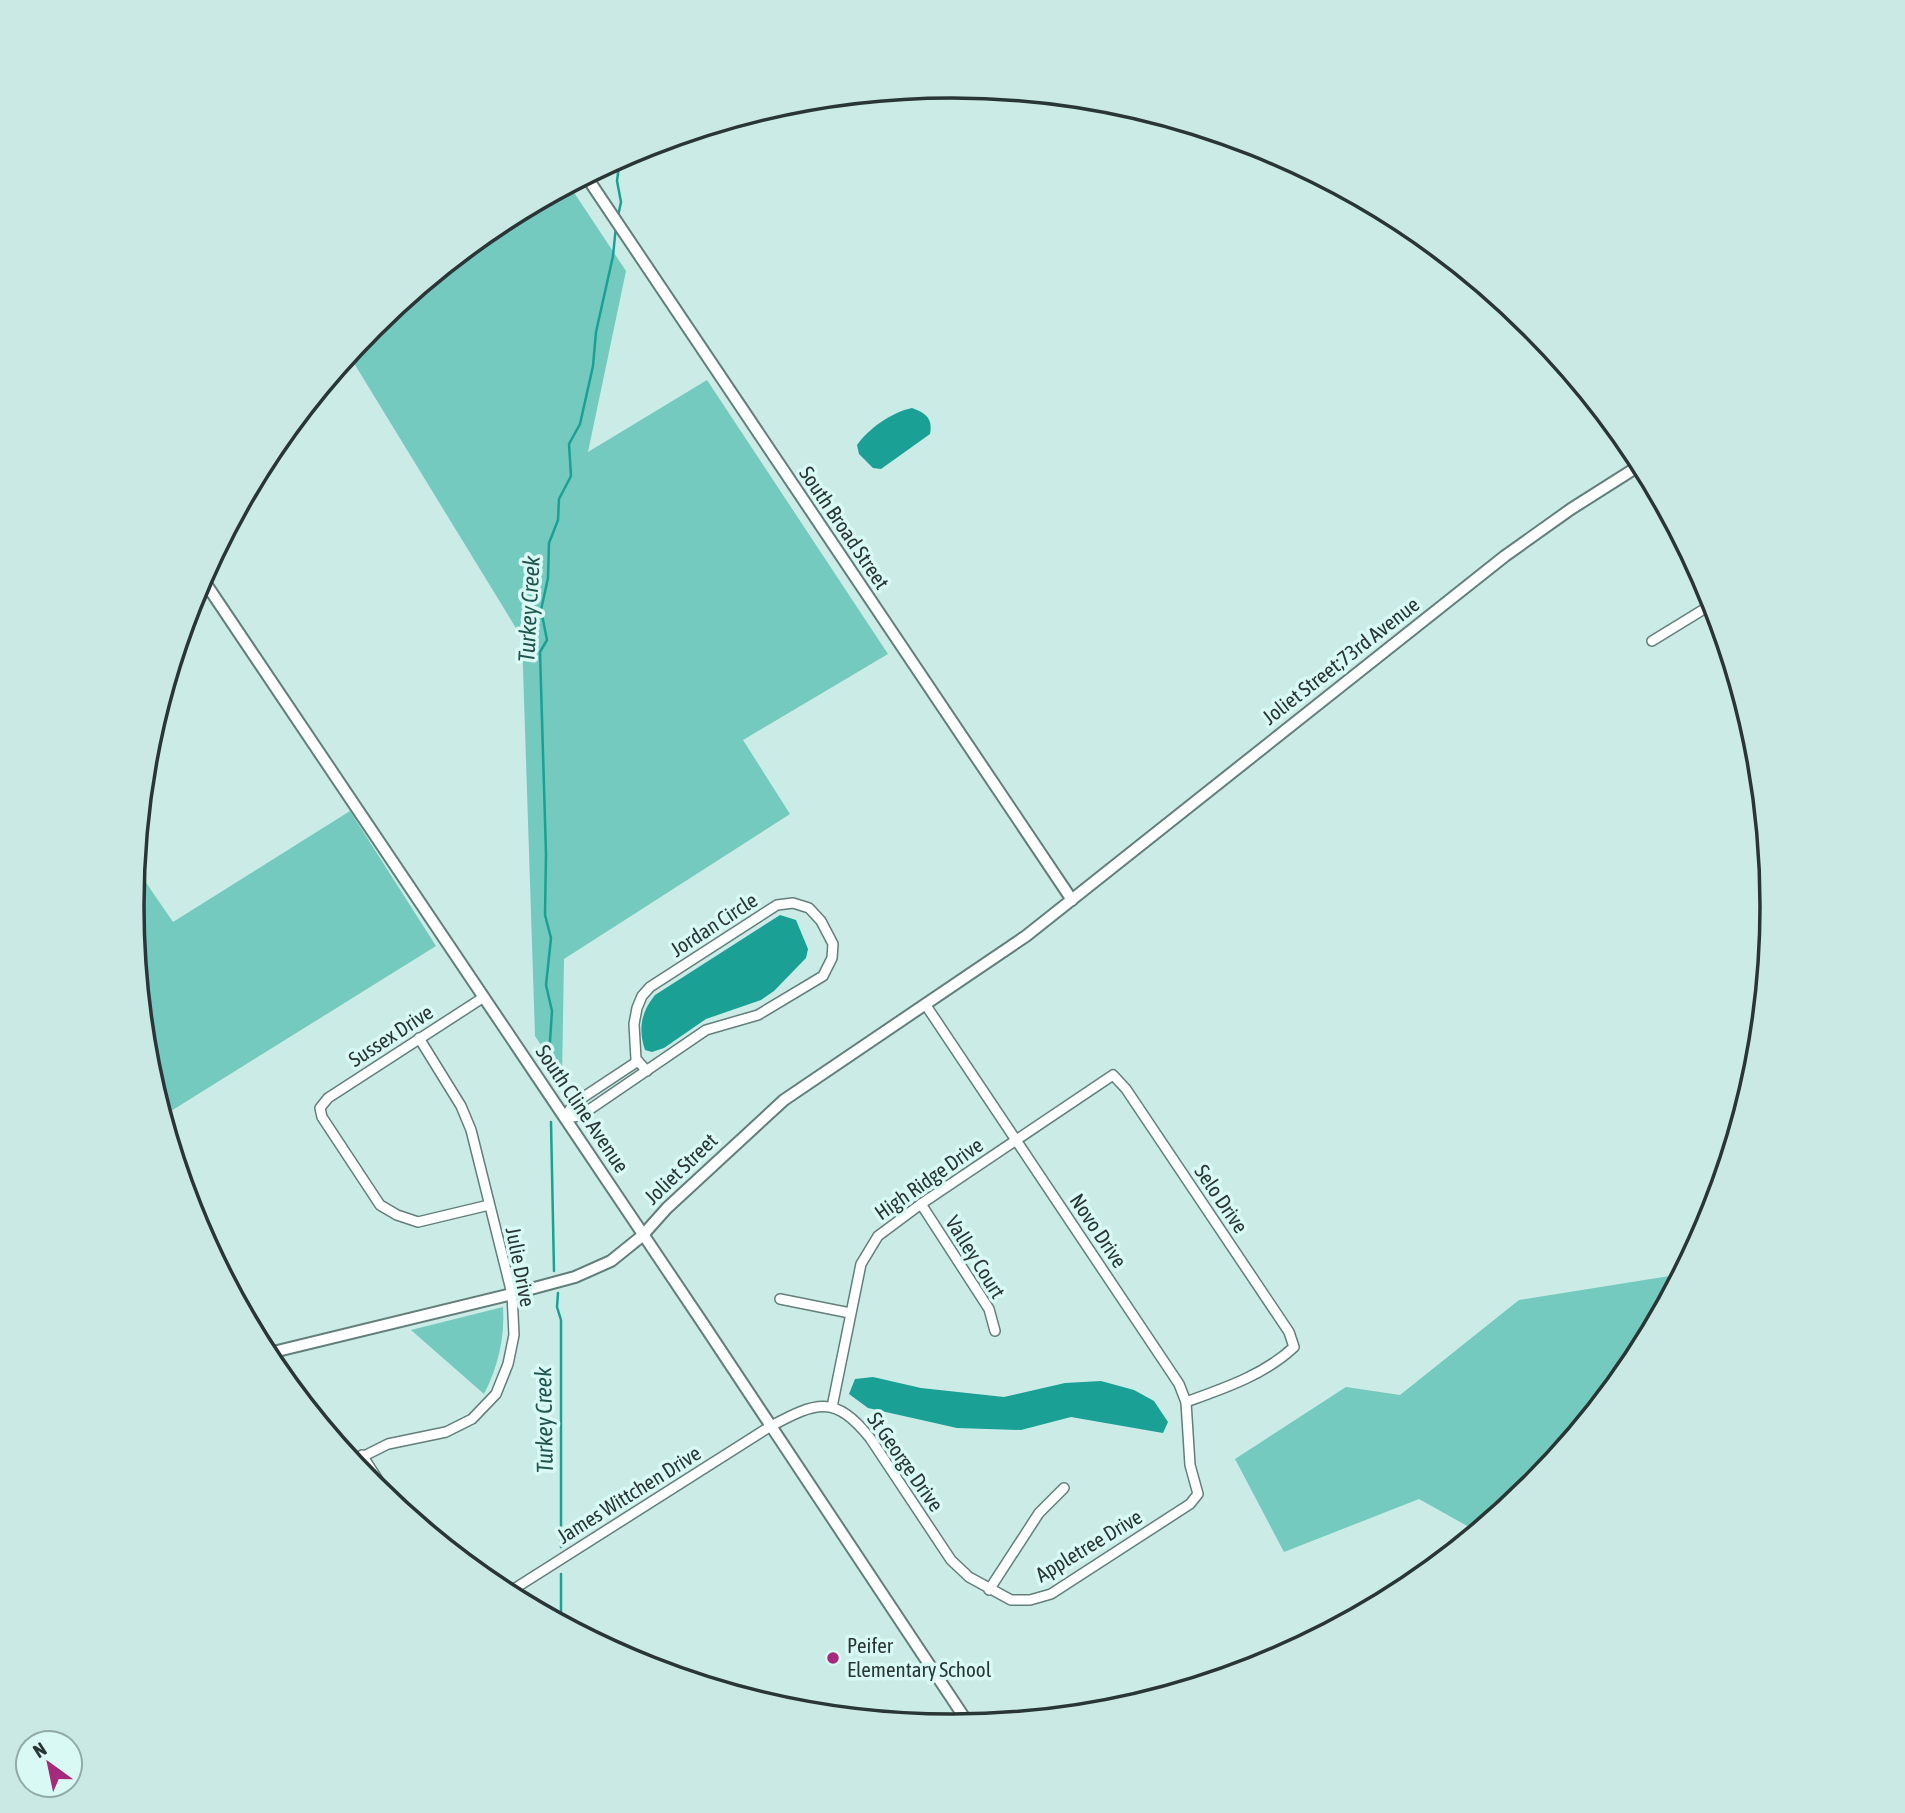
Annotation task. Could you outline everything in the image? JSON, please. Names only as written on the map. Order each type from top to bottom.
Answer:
[{"type":"street","name":"South Broad Street","points":[[591,183],[1072,900]]},
{"type":"street","name":"Joliet Street;73rd Avenue","points":[[1072,900],[1505,556],[1633,470]]},
{"type":"street","name":"South Cline Avenue","points":[[209,589],[963,1715]]},
{"type":"street","points":[[1652,641],[1704,609]]},
{"type":"street","name":"Joliet Street","points":[[277,1351],[512,1294],[592,1271],[611,1261],[642,1236],[667,1208],[784,1100],[1026,936],[1072,900]]},
{"type":"street","name":"Jordan Circle","points":[[565,1118],[580,1116],[706,1030],[758,1015],[823,976],[832,958],[833,944],[821,921],[809,908],[793,903],[777,905],[650,987],[636,1008],[634,1024],[638,1061]]},
{"type":"street","name":"Sussex Drive","points":[[484,997],[328,1098],[320,1108],[322,1117],[380,1205],[397,1215],[418,1222],[489,1205]]},
{"type":"street","name":"Novo Drive","points":[[925,1004],[1179,1384],[1186,1402],[1190,1465],[1198,1494]]},
{"type":"street","name":"Julie Drive","points":[[362,1455],[388,1444],[446,1432],[472,1419],[496,1394],[508,1364],[514,1335],[512,1294],[471,1130],[461,1106],[419,1038]]},
{"type":"street","points":[[565,1118],[573,1104],[638,1061],[647,1071]]},
{"type":"street","name":"High Ridge Drive","points":[[832,1406],[861,1264],[878,1236],[1113,1075]]},
{"type":"street","name":"Selo Drive","points":[[1113,1075],[1126,1088],[1289,1332],[1294,1347],[1264,1370],[1233,1385],[1186,1402]]},
{"type":"street","name":"Valley Court","points":[[921,1204],[989,1309],[995,1331]]},
{"type":"street","points":[[780,1299],[850,1313]]},
{"type":"street","points":[[771,1426],[814,1406],[832,1406]]},
{"type":"street","name":"St George Drive","points":[[832,1406],[855,1419],[870,1438],[951,1560],[969,1577],[989,1590]]},
{"type":"street","name":"James Wittchen Drive","points":[[516,1587],[771,1426]]},
{"type":"street","points":[[362,1455],[368,1464]]},
{"type":"street","points":[[989,1590],[1039,1513],[1064,1488]]},
{"type":"street","name":"Appletree Drive","points":[[989,1590],[1011,1600],[1030,1600],[1051,1594],[1190,1504],[1198,1494]]},
{"type":"shaded area","points":[[574,192],[626,271],[588,452],[707,380],[888,654],[743,740],[790,814],[564,959],[562,1077],[535,1036],[522,638],[354,363],[419,299],[460,265],[503,234]]},
{"type":"shaded area","points":[[912,408],[927,417],[930,434],[881,469],[873,468],[859,454],[857,445],[881,422]]},
{"type":"shaded area","points":[[350,811],[436,946],[171,1111],[151,1012],[146,959],[145,881],[173,922]]},
{"type":"shaded area","points":[[780,915],[796,920],[808,949],[806,958],[774,991],[761,1000],[706,1019],[664,1048],[652,1052],[645,1050],[642,1021],[655,995]]},
{"type":"shaded area","points":[[1672,1276],[1625,1356],[1594,1399],[1524,1478],[1470,1527],[1419,1499],[1284,1552],[1235,1459],[1346,1387],[1400,1395],[1519,1300]]},
{"type":"shaded area","points":[[503,1307],[499,1352],[484,1394],[411,1330]]},
{"type":"shaded area","points":[[873,1377],[921,1388],[1004,1397],[1065,1383],[1101,1381],[1134,1390],[1154,1401],[1168,1422],[1163,1433],[1071,1417],[1021,1430],[957,1428],[868,1408],[849,1394],[855,1379]]},
{"type":"waterway","name":"Turkey Creek","points":[[618,171],[617,181],[621,202],[618,216]]},
{"type":"waterway","name":"Turkey Creek","points":[[548,1071],[552,1011],[546,985],[551,938],[545,915],[546,854],[540,652],[547,640],[541,610],[548,578],[549,543],[558,520],[559,499],[571,476],[569,444],[580,424],[593,366],[596,332],[613,256],[616,226]]},
{"type":"waterway","name":"Turkey Creek","points":[[551,1122],[554,1271]]},
{"type":"waterway","name":"Turkey Creek","points":[[558,1293],[557,1307],[561,1320],[561,1547]]},
{"type":"waterway","name":"Turkey Creek","points":[[561,1574],[561,1614]]},
{"type":"place","name":"Peifer Elementary School","points":[[833,1658]]}]
